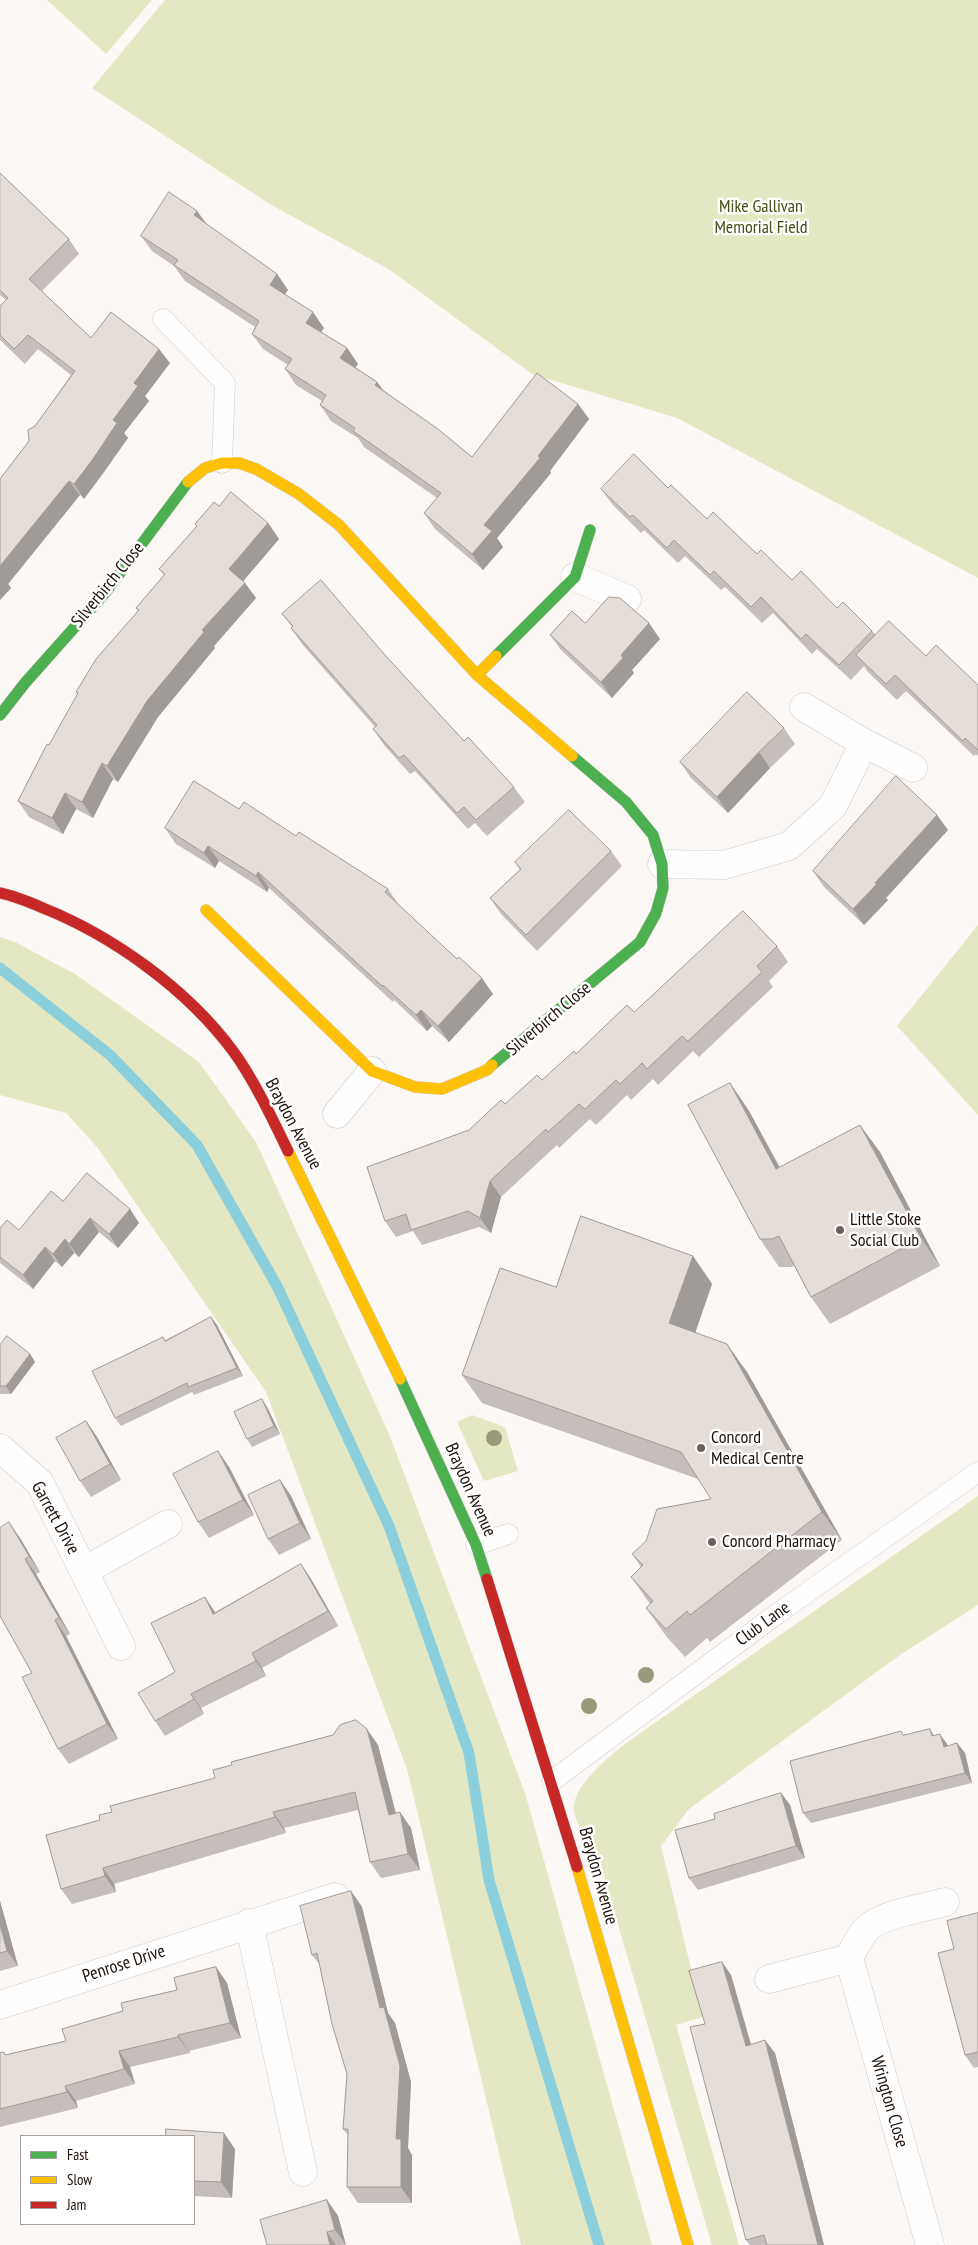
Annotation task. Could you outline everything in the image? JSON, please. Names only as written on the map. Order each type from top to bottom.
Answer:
[{"type":"street","name":"Silverbirch Close","points":[[0,715],[25,682],[105,593],[192,477],[205,468],[222,463],[239,463],[256,469],[300,494],[339,525],[478,676],[626,802],[653,835],[662,864],[664,888],[656,913],[640,942],[487,1070],[442,1089],[415,1087],[372,1071],[206,910]]},
{"type":"street","points":[[478,676],[575,577],[590,530]]},
{"type":"street","points":[[575,577],[627,599]]},
{"type":"street","points":[[804,707],[864,743],[913,768]]},
{"type":"street","points":[[662,864],[724,865],[789,846],[833,806],[864,743]]},
{"type":"street","name":"Braydon Avenue","points":[[0,893],[12,895],[78,922],[142,963],[193,1007],[234,1051],[274,1121],[420,1422],[476,1545],[552,1781],[688,2245]]},
{"type":"street","points":[[337,1114],[372,1071]]},
{"type":"street","name":"Garrett Drive","points":[[0,1448],[40,1483],[121,1646]]},
{"type":"street","name":"Garrett Drive","points":[[84,1571],[168,1524]]},
{"type":"street","name":"Penrose Drive","points":[[0,2005],[249,1923],[342,1895]]},
{"type":"street","points":[[768,1979],[849,1958],[861,1935],[871,1925],[887,1918],[945,1902]]},
{"type":"street","points":[[249,1923],[303,2172]]},
{"type":"street","name":"Wrington Close","points":[[849,1958],[930,2245]]},
{"type":"lane","points":[[163,319],[225,383],[222,463]]},
{"type":"lane","name":"Club Lane","points":[[552,1781],[774,1616],[978,1472]]},
{"type":"lane","points":[[476,1545],[508,1534]]},
{"type":"green space","points":[[47,0],[152,0],[106,54]]},
{"type":"green space","name":"Mike Gallivan Memorial Field","points":[[165,0],[978,0],[978,578],[677,418],[532,374],[390,270],[268,203],[92,88]]},
{"type":"green space","points":[[978,925],[978,1115],[897,1026]]},
{"type":"green space","points":[[0,937],[15,942],[75,974],[199,1062],[256,1142],[389,1434],[525,1793],[652,2245],[521,2245],[407,1769],[266,1392],[97,1147],[66,1113],[0,1095]]},
{"type":"green space","points":[[472,1415],[505,1427],[518,1471],[484,1481],[457,1422]]},
{"type":"green space","points":[[978,1496],[978,1605],[900,1655],[689,1809],[661,1846],[703,2017],[676,2025],[739,2245],[712,2245],[597,1853],[577,1821],[574,1809],[575,1800],[585,1782],[622,1746]]},
{"type":"building","points":[[0,173],[69,239],[29,279],[91,338],[111,312],[159,349],[134,383],[138,386],[113,420],[117,423],[93,459],[74,484],[69,481],[0,566],[0,479],[29,441],[28,430],[35,426],[75,371],[28,335],[14,349],[0,335],[0,306],[8,298],[0,290]]},
{"type":"building","points":[[169,192],[197,211],[194,215],[277,274],[270,285],[313,312],[306,323],[347,348],[340,358],[377,382],[375,385],[438,429],[472,457],[537,373],[578,404],[538,456],[540,458],[484,525],[492,531],[472,554],[424,513],[441,493],[353,431],[355,428],[320,405],[326,395],[285,369],[292,359],[252,334],[259,321],[174,265],[178,260],[141,236]]},
{"type":"building","points":[[634,454],[668,488],[671,485],[707,519],[713,512],[757,554],[761,550],[792,580],[801,571],[837,608],[843,602],[872,631],[839,665],[806,634],[801,639],[761,597],[751,607],[714,571],[710,575],[674,540],[667,548],[633,515],[630,517],[601,489]]},
{"type":"building","points":[[231,492],[268,523],[229,569],[245,583],[202,630],[204,632],[147,701],[107,766],[102,763],[82,802],[65,793],[52,818],[18,801],[47,744],[49,745],[78,693],[76,692],[96,659],[139,610],[136,608],[165,574],[159,569],[197,526],[195,524],[214,502],[219,506]]},
{"type":"building","points":[[321,580],[384,654],[464,741],[468,737],[514,787],[476,820],[464,807],[457,813],[404,755],[399,758],[373,729],[377,725],[291,628],[293,626],[282,614]]},
{"type":"building","points":[[609,597],[620,598],[649,623],[621,655],[623,658],[601,682],[550,635],[572,611],[585,623]]},
{"type":"building","points":[[889,621],[926,656],[936,645],[978,685],[978,750],[965,738],[963,741],[895,675],[886,684],[856,655]]},
{"type":"building","points":[[747,692],[784,728],[717,797],[680,762]]},
{"type":"building","points":[[896,776],[937,815],[853,909],[813,871]]},
{"type":"building","points":[[194,781],[239,809],[244,802],[296,836],[299,832],[388,889],[385,892],[457,959],[459,957],[482,978],[438,1026],[421,1010],[416,1015],[258,872],[256,876],[208,846],[204,853],[165,828]]},
{"type":"building","points":[[569,810],[611,851],[526,935],[490,898],[521,869],[515,862]]},
{"type":"building","points":[[743,911],[777,946],[757,966],[762,972],[688,1041],[682,1036],[647,1069],[642,1063],[620,1084],[616,1080],[585,1109],[579,1104],[548,1132],[546,1129],[490,1181],[480,1218],[468,1211],[411,1230],[406,1214],[385,1221],[367,1167],[469,1130],[501,1100],[505,1104],[537,1075],[542,1080],[574,1051],[576,1054],[627,1005],[634,1012]]},
{"type":"building","name":"Little Stoke Social Club","points":[[730,1083],[776,1169],[860,1125],[921,1238],[811,1297],[779,1236],[772,1239],[760,1239],[688,1105]]},
{"type":"building","points":[[87,1173],[130,1209],[109,1234],[90,1218],[69,1244],[65,1239],[53,1254],[45,1247],[23,1275],[0,1257],[0,1228],[7,1220],[19,1230],[51,1191],[63,1201]]},
{"type":"building","name":"Concord Medical Centre","points":[[581,1216],[693,1256],[669,1323],[727,1344],[822,1512],[690,1615],[687,1611],[666,1629],[646,1608],[653,1601],[631,1577],[643,1565],[632,1554],[646,1541],[657,1509],[711,1499],[681,1452],[462,1375],[500,1268],[556,1287]]},
{"type":"building","points":[[211,1317],[237,1368],[188,1387],[187,1383],[115,1418],[92,1371],[163,1337],[165,1341]]},
{"type":"building","points":[[7,1336],[30,1354],[6,1386],[0,1386],[0,1345]]},
{"type":"building","points":[[262,1399],[274,1426],[247,1439],[234,1412]]},
{"type":"building","points":[[86,1421],[110,1464],[80,1481],[56,1438]]},
{"type":"building","points":[[218,1451],[243,1500],[198,1522],[173,1474]]},
{"type":"building","points":[[280,1480],[300,1523],[268,1539],[248,1495]]},
{"type":"building","points":[[9,1522],[29,1556],[25,1559],[59,1618],[55,1620],[107,1724],[58,1749],[22,1677],[32,1673],[0,1616],[0,1528]]},
{"type":"building","points":[[301,1564],[328,1611],[252,1653],[256,1661],[191,1694],[194,1699],[155,1721],[138,1693],[175,1672],[151,1623],[205,1597],[213,1614]]},
{"type":"building","points":[[356,1720],[367,1729],[389,1815],[400,1812],[408,1854],[370,1862],[355,1792],[273,1812],[275,1817],[103,1868],[105,1876],[61,1889],[46,1835],[100,1820],[99,1815],[112,1812],[110,1806],[215,1778],[213,1770],[232,1765],[231,1762],[333,1735],[340,1725]]},
{"type":"building","points":[[930,1729],[932,1736],[940,1734],[944,1747],[957,1743],[965,1773],[803,1813],[790,1761],[901,1731],[903,1735]]},
{"type":"building","points":[[781,1793],[796,1846],[689,1878],[675,1830],[715,1819],[714,1814]]},
{"type":"building","points":[[351,1891],[380,2008],[384,2007],[400,2066],[396,2139],[401,2139],[401,2187],[347,2187],[348,2129],[343,2129],[347,2074],[332,2024],[317,1953],[312,1955],[300,1906]]},
{"type":"building","points":[[978,1913],[978,2052],[965,2055],[938,1953],[954,1949],[947,1921]]},
{"type":"building","points":[[0,1924],[7,1951],[0,1953]]},
{"type":"building","points":[[722,1962],[746,2046],[765,2040],[818,2245],[767,2245],[764,2235],[746,2240],[690,2027],[705,2024],[689,1971]]},
{"type":"building","points":[[216,1967],[230,2023],[119,2051],[124,2069],[65,2086],[67,2092],[0,2109],[0,2053],[4,2052],[5,2055],[66,2041],[62,2029],[123,2011],[121,2003],[177,1990],[174,1978]]},
{"type":"building","points":[[166,2129],[224,2133],[221,2182],[195,2181],[195,2135],[166,2135]]},
{"type":"building","points":[[327,2200],[335,2230],[327,2232],[330,2245],[267,2245],[260,2220]]},
{"type":"waterway","points":[[0,968],[110,1055],[197,1145],[277,1286],[389,1526],[469,1753],[489,1880],[599,2245]]},
{"type":"traffic: fast","points":[[0,715],[25,683],[105,593],[188,482]]},
{"type":"traffic: fast","points":[[496,656],[575,577],[590,530]]},
{"type":"traffic: fast","points":[[492,1065],[640,942],[656,913],[663,888],[662,864],[653,835],[626,802],[572,756]]},
{"type":"traffic: fast","points":[[400,1379],[476,1545],[487,1579]]},
{"type":"traffic: slow","points":[[188,482],[205,468],[222,463],[239,463],[256,469],[299,494],[339,525],[477,675],[496,656]]},
{"type":"traffic: slow","points":[[477,675],[572,756]]},
{"type":"traffic: slow","points":[[206,910],[372,1071],[415,1087],[442,1089],[487,1070],[492,1065]]},
{"type":"traffic: slow","points":[[288,1151],[400,1379]]},
{"type":"traffic: slow","points":[[577,1867],[688,2245]]},
{"type":"traffic: jam","points":[[0,893],[17,897],[96,933],[147,967],[194,1006],[233,1051],[255,1086],[288,1151]]},
{"type":"traffic: jam","points":[[487,1579],[577,1867]]},
{"type":"place","name":"Little Stoke Social Club","points":[[840,1230]]},
{"type":"place","name":"Concord Medical Centre","points":[[701,1448]]},
{"type":"place","name":"Concord Pharmacy","points":[[712,1542]]}]
